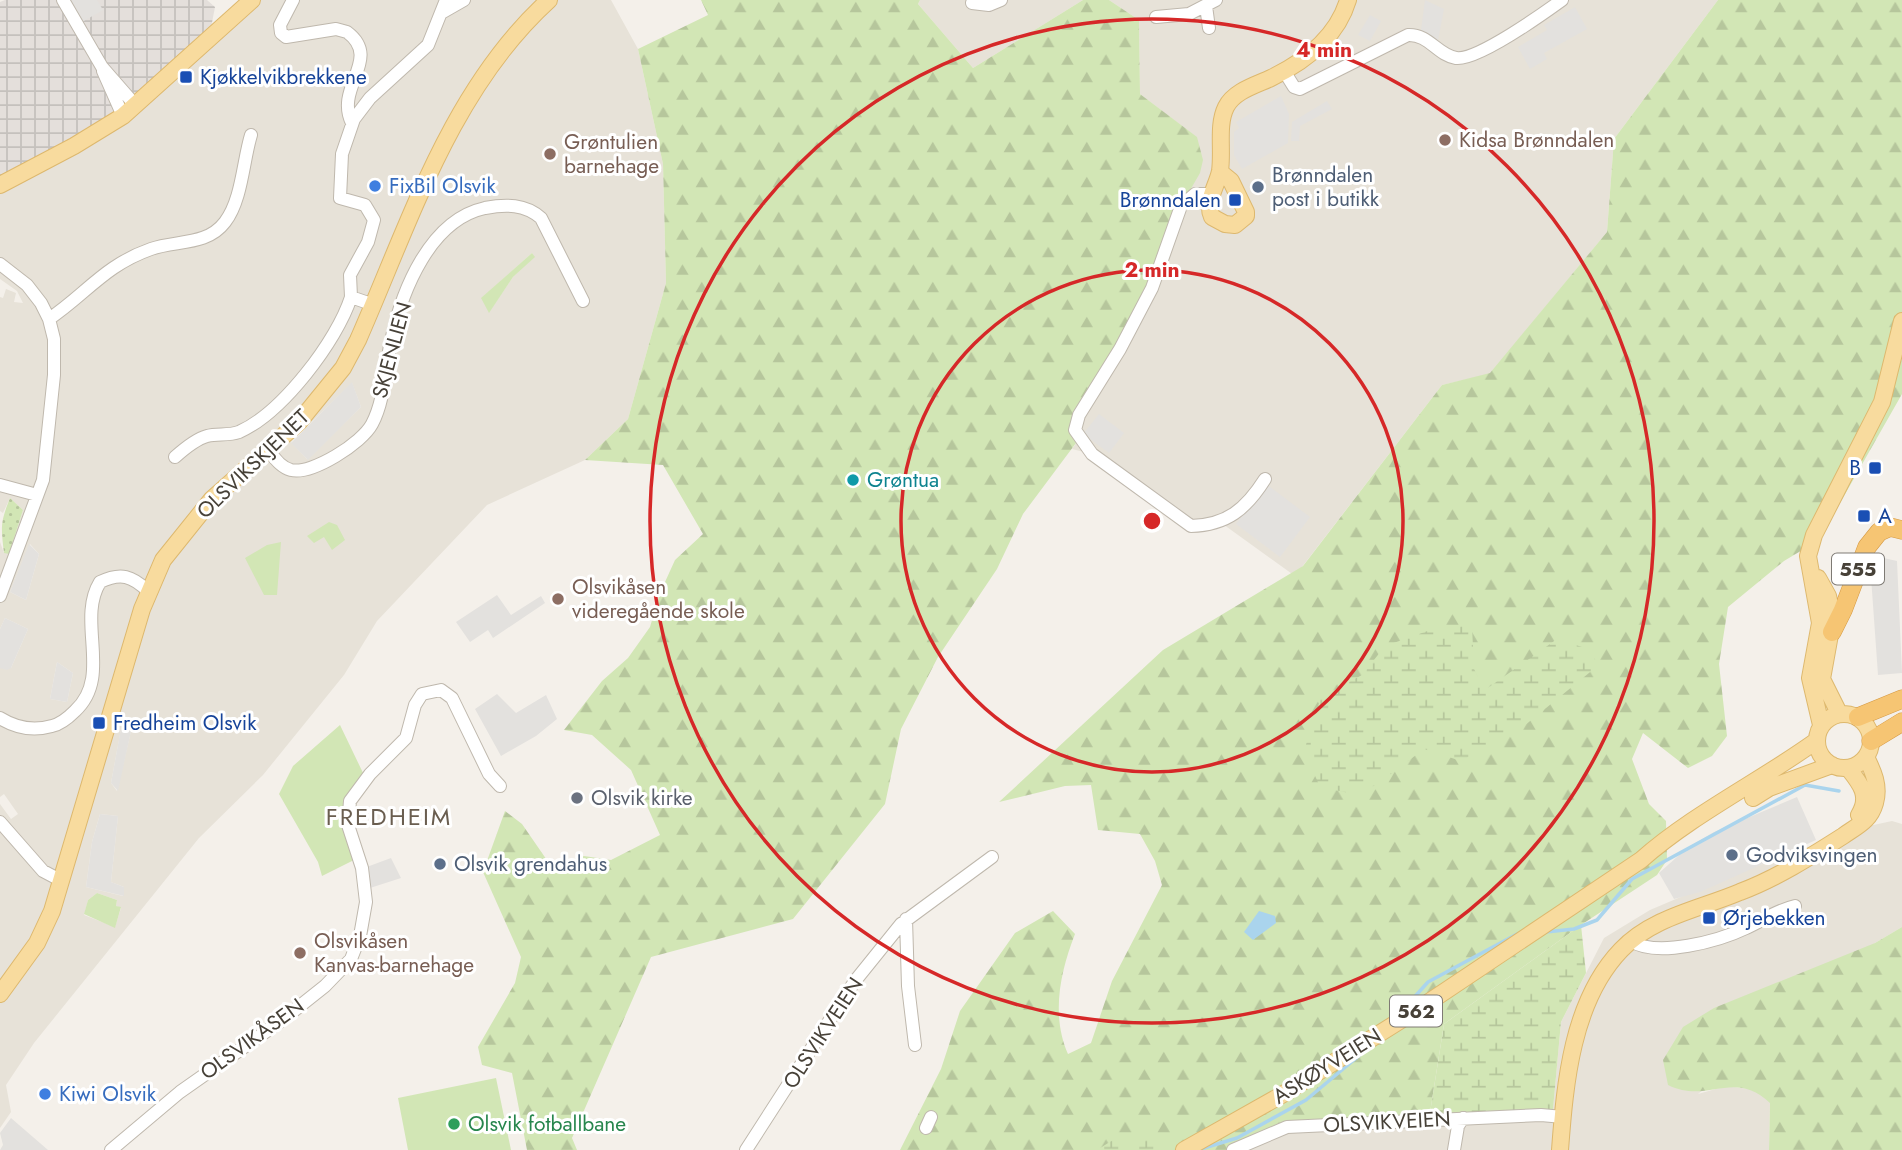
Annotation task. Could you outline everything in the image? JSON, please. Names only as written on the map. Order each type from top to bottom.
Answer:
[{"type":"highway","name":"555","points":[[1832,632],[1873,537],[1890,527],[1902,530]]},
{"type":"highway","points":[[1858,717],[1902,699]]},
{"type":"highway","points":[[1869,749],[1902,722]]},
{"type":"main road","name":"OLSVIKSKJENET","points":[[0,994],[37,943],[62,881],[102,737],[148,591],[163,560],[197,517],[299,422],[330,385],[358,340],[446,138],[466,102],[522,26],[549,0]]},
{"type":"main road","points":[[1220,172],[1231,181],[1243,202],[1246,216],[1235,225],[1212,217],[1209,207],[1220,172],[1222,121],[1229,102],[1298,64],[1340,19],[1348,0]]},
{"type":"main road","points":[[0,185],[74,146],[129,111],[246,2]]},
{"type":"main road","points":[[1844,835],[1864,808],[1866,800],[1860,782],[1849,768],[1832,765],[1822,758],[1816,741],[1821,724],[1810,678],[1820,623],[1803,560],[1882,401],[1902,321]]},
{"type":"main road","points":[[1803,560],[1828,596],[1833,618],[1832,632],[1822,679],[1839,713]]},
{"type":"main road","points":[[1560,1150],[1570,1065],[1585,1009],[1608,965],[1631,941],[1666,920],[1779,875],[1865,822],[1876,802],[1868,727],[1858,717],[1839,713],[1821,724]]},
{"type":"main road","name":"ASKØYVEIEN","points":[[1184,1150],[1285,1093],[1384,1031],[1641,860],[1661,842],[1779,769],[1816,741]]},
{"type":"main road","points":[[1849,768],[1869,749]]},
{"type":"main road","name":"ASKØYVEIEN","points":[[1641,860],[1665,850],[1769,788],[1832,765]]},
{"type":"street","points":[[63,0],[129,111]]},
{"type":"street","points":[[293,0],[280,25],[281,33],[286,37],[336,29],[347,32],[362,52],[363,60],[348,96],[347,113],[352,123]]},
{"type":"street","points":[[176,457],[208,435],[237,432],[266,412],[313,366],[332,337],[351,297],[350,275],[368,242],[374,220],[365,205],[340,197],[342,154],[352,123],[363,105],[428,45],[444,6],[464,0]]},
{"type":"street","points":[[972,3],[989,5],[1002,0]]},
{"type":"street","points":[[1284,71],[1294,87],[1300,89],[1408,35],[1423,37],[1446,54],[1464,58],[1525,26],[1562,0]]},
{"type":"street","points":[[1156,17],[1189,14],[1211,3]]},
{"type":"street","points":[[1209,28],[1211,3]]},
{"type":"street","points":[[49,319],[96,278],[116,266],[150,249],[197,241],[220,228],[232,209],[251,135]]},
{"type":"street","points":[[1213,194],[1195,194],[1181,206],[1152,288],[1120,349],[1079,415],[1075,430],[1092,454],[1191,527],[1220,522],[1238,513],[1265,479]]},
{"type":"street","name":"SKJENLIEN","points":[[267,449],[282,466],[295,471],[332,458],[366,431],[379,403],[391,340],[412,280],[439,235],[460,216],[491,207],[530,209],[547,230],[565,272],[583,301]]},
{"type":"street","points":[[0,264],[27,285],[49,319],[54,339],[54,375],[47,456],[37,495],[0,596]]},
{"type":"street","points":[[351,297],[374,305]]},
{"type":"street","points":[[0,485],[37,495]]},
{"type":"street","points":[[0,718],[16,726],[36,729],[67,719],[83,704],[94,674],[94,598],[100,582],[112,576],[128,576],[148,591]]},
{"type":"street","name":"OLSVIKÅSEN","points":[[111,1150],[180,1092],[281,1021],[325,986],[351,959],[360,936],[366,902],[364,875],[348,825],[350,802],[370,774],[406,738],[415,705],[422,694],[441,690],[452,698],[489,774],[500,786]]},
{"type":"street","points":[[0,822],[30,860],[62,881]]},
{"type":"street","name":"OLSVIKVEIEN","points":[[746,1150],[855,981],[905,919],[992,857]]},
{"type":"street","points":[[1631,941],[1640,947],[1656,948],[1720,939],[1795,906]]},
{"type":"street","points":[[905,919],[908,986],[915,1045]]},
{"type":"street","name":"OLSVIKVEIEN","points":[[1233,1150],[1287,1127],[1541,1115],[1563,1117]]},
{"type":"street","name":"OLSVIKVEIEN","points":[[1454,1150],[1458,1126],[1463,1118]]},
{"type":"shaded area","points":[[68,0],[97,0],[103,10],[82,22]]},
{"type":"shaded area","points":[[207,0],[215,7],[210,33],[146,94],[0,185],[0,2]]},
{"type":"shaded area","points":[[252,0],[611,0],[638,49],[663,164],[666,283],[628,419],[585,460],[487,505],[377,621],[344,675],[263,775],[199,838],[34,1043],[6,1085],[11,1112],[0,1128],[0,804],[11,819],[18,814],[4,794],[0,797],[0,668],[11,668],[28,629],[5,618],[0,629],[0,542],[4,553],[9,553],[23,510],[10,498],[3,513],[0,511],[0,297],[3,298],[6,289],[16,293],[14,302],[23,303],[17,291],[0,279],[0,185],[74,146],[123,116]],"holes":[[[532,253],[534,257],[513,277],[489,312],[482,298]],[[352,383],[361,407],[307,459],[291,442]],[[30,544],[39,554],[26,600],[10,592]],[[57,662],[73,673],[67,702],[50,699]],[[121,729],[131,731],[117,791],[111,783]],[[100,814],[118,816],[111,882],[124,887],[123,896],[86,887],[92,842]],[[97,893],[117,900],[116,906],[121,908],[115,927],[84,915],[88,900]]]},
{"type":"shaded area","points":[[920,0],[1083,0],[973,68],[918,4]]},
{"type":"shaded area","points":[[1109,0],[1718,0],[1614,139],[1607,232],[1490,374],[1442,385],[1295,576],[1220,522],[1191,526],[1092,454],[1072,449],[1079,439],[1075,430],[1196,137],[1140,94],[1139,20]]},
{"type":"shaded area","points":[[1425,0],[1444,9],[1438,40],[1421,30]]},
{"type":"shaded area","points":[[1575,7],[1587,29],[1544,53],[1547,59],[1530,69],[1518,47],[1547,30],[1544,25]]},
{"type":"shaded area","points":[[1370,15],[1381,21],[1370,41],[1358,35]]},
{"type":"shaded area","points":[[1281,96],[1289,114],[1288,143],[1242,169],[1234,155],[1234,132],[1239,128],[1236,122]]},
{"type":"shaded area","points":[[1327,101],[1332,109],[1300,126],[1299,141],[1291,141],[1292,122]]},
{"type":"shaded area","points":[[352,382],[361,407],[308,460],[291,443]]},
{"type":"shaded area","points":[[1099,414],[1124,433],[1109,453],[1083,434]]},
{"type":"shaded area","points":[[1266,484],[1310,517],[1280,557],[1236,524]]},
{"type":"shaded area","points":[[29,544],[39,554],[26,600],[10,592]]},
{"type":"shaded area","points":[[1879,557],[1897,561],[1902,673],[1878,675],[1870,563],[1879,562]]},
{"type":"shaded area","points":[[497,595],[511,615],[541,596],[545,603],[493,638],[488,630],[470,642],[456,622]]},
{"type":"shaded area","points":[[5,618],[28,629],[11,668],[7,670],[0,668],[0,629]]},
{"type":"shaded area","points":[[57,662],[73,673],[67,702],[50,699]]},
{"type":"shaded area","points":[[497,694],[516,713],[546,695],[557,719],[536,736],[501,756],[475,709]]},
{"type":"shaded area","points":[[121,728],[131,731],[118,791],[111,783]]},
{"type":"shaded area","name":"Godviksvingen","points":[[1797,797],[1816,840],[1700,892],[1674,899],[1659,873],[1687,848],[1714,832]]},
{"type":"shaded area","points":[[100,814],[118,816],[111,882],[124,887],[124,896],[86,887],[92,842]]},
{"type":"shaded area","points":[[1892,821],[1902,824],[1902,927],[1875,943],[1698,1094],[1726,1086],[1757,1090],[1770,1102],[1769,1150],[1239,1150],[1280,1124],[1553,1109],[1561,1022],[1604,938],[1650,910],[1723,879],[1855,829]]},
{"type":"shaded area","points":[[391,858],[401,878],[370,888],[364,868]]},
{"type":"shaded area","points":[[11,1118],[48,1150],[0,1150],[3,1145],[0,1133]]},
{"type":"green space","points":[[701,0],[920,0],[918,4],[973,68],[1083,0],[1109,0],[1139,20],[1140,94],[1197,137],[1203,160],[1200,173],[1181,206],[1166,252],[1079,415],[1079,439],[1023,514],[997,569],[938,657],[901,729],[885,804],[793,919],[651,957],[572,1138],[577,1150],[527,1150],[512,1073],[482,1065],[478,1047],[515,983],[521,957],[483,872],[505,811],[522,824],[551,866],[584,856],[611,860],[660,835],[631,770],[592,735],[564,730],[602,681],[628,658],[650,627],[660,593],[675,560],[703,534],[663,465],[585,460],[628,419],[666,283],[663,164],[638,49],[708,15]]},
{"type":"green space","points":[[1718,0],[1902,0],[1902,394],[1819,540],[1784,561],[1728,607],[1719,664],[1727,736],[1712,756],[1688,768],[1643,733],[1632,759],[1649,804],[1666,821],[1667,860],[1657,875],[1581,925],[1444,1024],[1429,1119],[1280,1124],[1239,1150],[900,1150],[941,1069],[960,1011],[1015,933],[1053,911],[1075,934],[1065,963],[1059,1009],[1060,1025],[1068,1054],[1091,1043],[1112,981],[1162,885],[1155,861],[1140,834],[1098,830],[1091,785],[1065,786],[999,802],[1163,650],[1303,566],[1442,385],[1490,373],[1607,232],[1614,139]]},
{"type":"green space","points":[[532,253],[535,257],[513,277],[489,313],[481,298]]},
{"type":"green space","points":[[10,498],[23,510],[9,554],[4,553],[2,531]]},
{"type":"green space","points":[[329,522],[337,525],[345,540],[332,550],[324,537],[314,543],[307,536]]},
{"type":"green space","points":[[281,542],[277,595],[264,595],[245,558],[267,545]]},
{"type":"green space","points":[[1472,626],[1474,669],[1485,690],[1557,639],[1582,647],[1600,664],[1519,730],[1461,761],[1424,749],[1376,785],[1354,794],[1320,787],[1304,751],[1321,697],[1362,675],[1385,646],[1436,628]]},
{"type":"green space","points":[[340,725],[364,775],[352,790],[356,859],[322,876],[318,862],[279,794],[293,766]]},
{"type":"green space","points":[[97,893],[117,900],[116,906],[121,907],[115,928],[84,914],[88,900]]},
{"type":"green space","points":[[1581,925],[1586,973],[1561,1022],[1553,1109],[1429,1119],[1444,1024]]},
{"type":"green space","points":[[1902,927],[1902,1150],[1769,1150],[1770,1103],[1757,1093],[1744,1088],[1696,1091],[1668,1085],[1663,1060],[1683,1027],[1714,1008],[1875,943]]},
{"type":"green space","name":"Olsvik fotballbane","points":[[496,1078],[511,1150],[408,1150],[398,1098]]},
{"type":"green space","points":[[1116,1138],[1167,1138],[1175,1150],[1097,1150]]},
{"type":"water","points":[[1259,911],[1275,916],[1276,923],[1253,940],[1244,932]]},
{"type":"waterway","points":[[1546,932],[1574,929],[1597,920],[1632,879],[1805,785],[1839,791]]},
{"type":"waterway","points":[[1400,1013],[1428,982],[1517,934]]},
{"type":"waterway","points":[[1201,1149],[1237,1138],[1306,1100],[1361,1054]]},
{"type":"place","name":"Kjøkkelvikbrekkene","points":[[186,77]]},
{"type":"place","name":"Kidsa Brønndalen","points":[[1445,140]]},
{"type":"place","name":"Grøntulien barnehage","points":[[550,154]]},
{"type":"place","name":"FixBil Olsvik","points":[[375,186]]},
{"type":"place","name":"Brønndalen post i butikk","points":[[1258,187]]},
{"type":"place","name":"Brønndalen","points":[[1235,200]]},
{"type":"place","name":"B","points":[[1875,468]]},
{"type":"place","name":"Grøntua","points":[[853,480]]},
{"type":"place","name":"A","points":[[1864,516]]},
{"type":"place","name":"Olsvikåsen videregående skole","points":[[558,599]]},
{"type":"place","name":"Fredheim Olsvik","points":[[99,723]]},
{"type":"place","name":"Olsvik kirke","points":[[577,798]]},
{"type":"place","name":"Godviksvingen","points":[[1732,855]]},
{"type":"place","name":"Olsvik grendahus","points":[[440,864]]},
{"type":"place","name":"Ørjebekken","points":[[1709,918]]},
{"type":"place","name":"Olsvikåsen Kanvas-barnehage","points":[[300,953]]},
{"type":"place","name":"Kiwi Olsvik","points":[[45,1094]]},
{"type":"place","name":"Olsvik fotballbane","points":[[454,1124]]},
{"type":"district","name":"FREDHEIM","points":[[389,816]]}]
